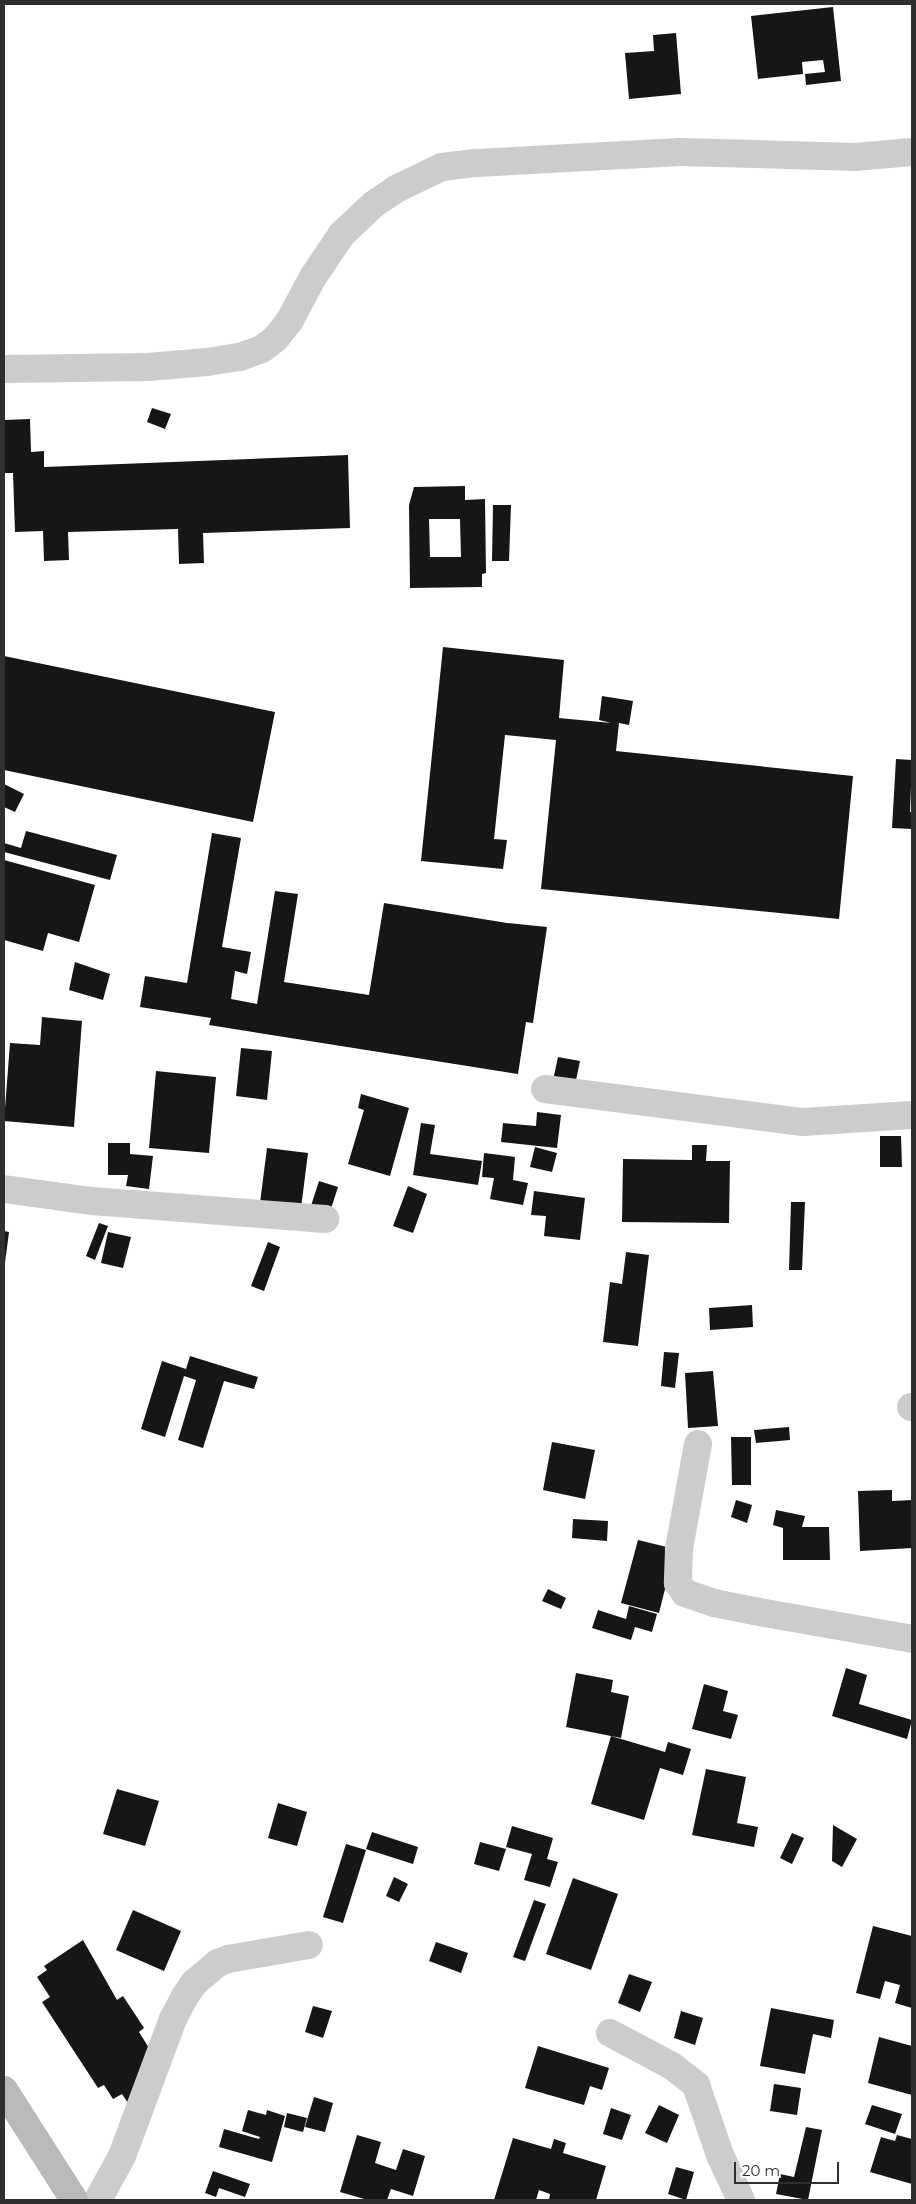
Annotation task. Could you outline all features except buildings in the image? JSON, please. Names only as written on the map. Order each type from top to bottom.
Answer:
[{"type":"main road","points":[[4,2090],[74,2200]]},
{"type":"street","points":[[4,369],[148,367],[240,357],[262,348],[276,338],[290,320],[313,277],[342,234],[374,204],[396,188],[442,168],[476,163],[661,153],[739,153],[855,157],[912,152]]},
{"type":"street","points":[[545,1089],[803,1122],[912,1116]]},
{"type":"street","points":[[4,1189],[92,1201],[325,1219]]},
{"type":"street","points":[[698,1444],[679,1549],[677,1574],[681,1588],[690,1595],[714,1603],[912,1639]]},
{"type":"street","points":[[98,2200],[122,2156],[173,2019],[194,1983],[218,1963],[228,1959],[309,1945]]},
{"type":"street","points":[[610,2033],[672,2066],[696,2085],[720,2155],[741,2200]]}]
